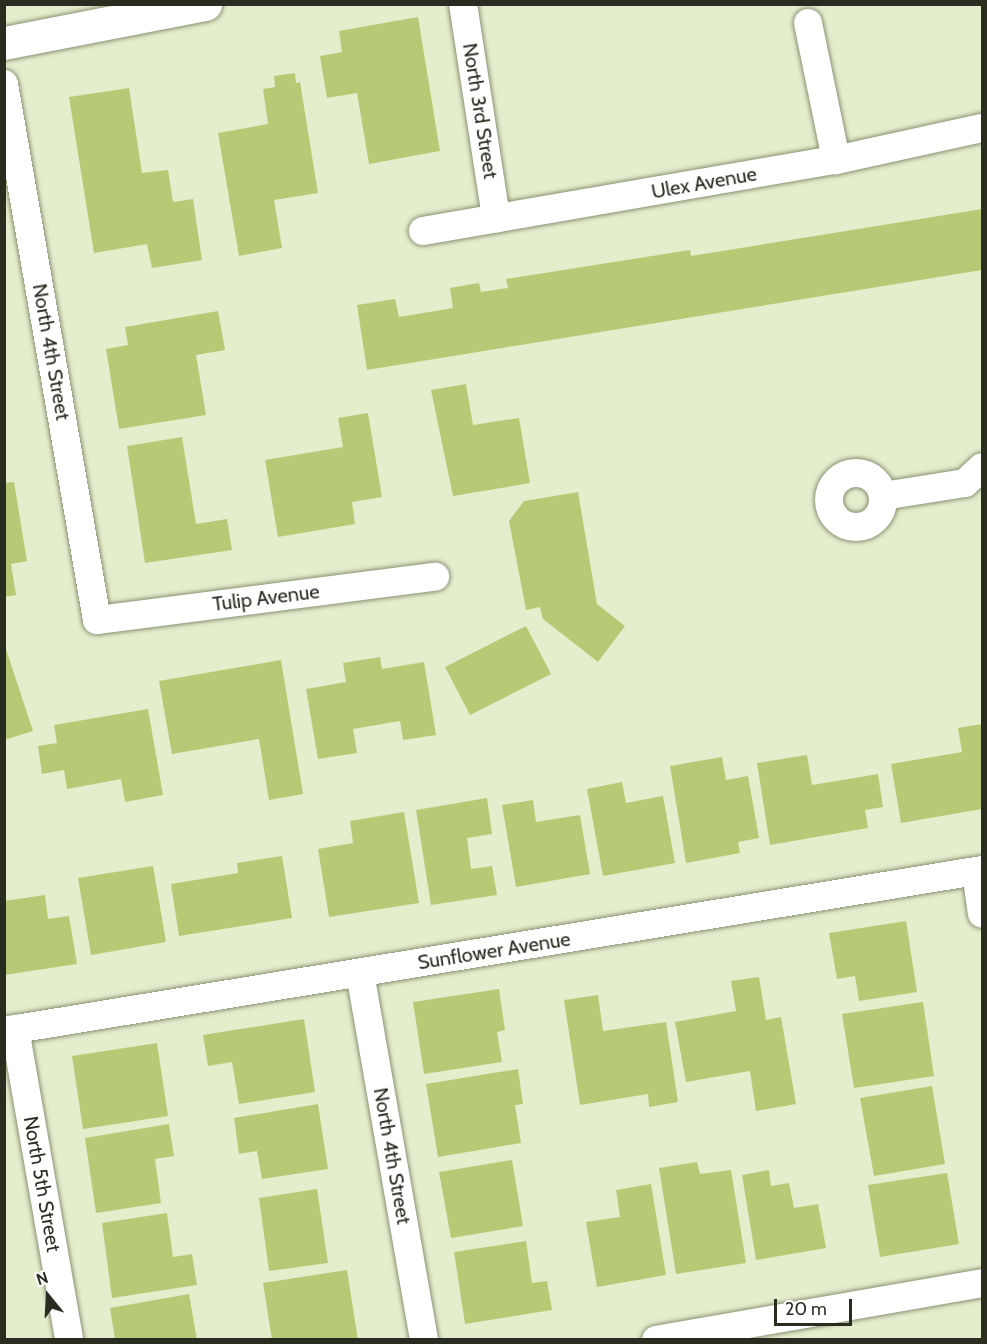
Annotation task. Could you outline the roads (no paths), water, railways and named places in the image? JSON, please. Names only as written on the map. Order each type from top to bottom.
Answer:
[{"type":"street","points":[[4,43],[205,4]]},
{"type":"street","name":"North 3rd Street","points":[[463,4],[496,218]]},
{"type":"street","points":[[808,23],[836,160]]},
{"type":"street","name":"North 4th Street","points":[[4,84],[97,620]]},
{"type":"street","name":"Ulex Avenue","points":[[423,231],[836,160],[982,128]]},
{"type":"street","points":[[883,496],[977,481]]},
{"type":"street","name":"Tulip Avenue","points":[[97,620],[435,577]]},
{"type":"street","points":[[979,871],[982,914]]},
{"type":"street","name":"Sunflower Avenue","points":[[10,1030],[979,871]]},
{"type":"street","name":"North 4th Street","points":[[360,973],[424,1340]]},
{"type":"street","name":"North 5th Street","points":[[10,1030],[69,1340]]},
{"type":"street","points":[[656,1340],[982,1283]]}]
